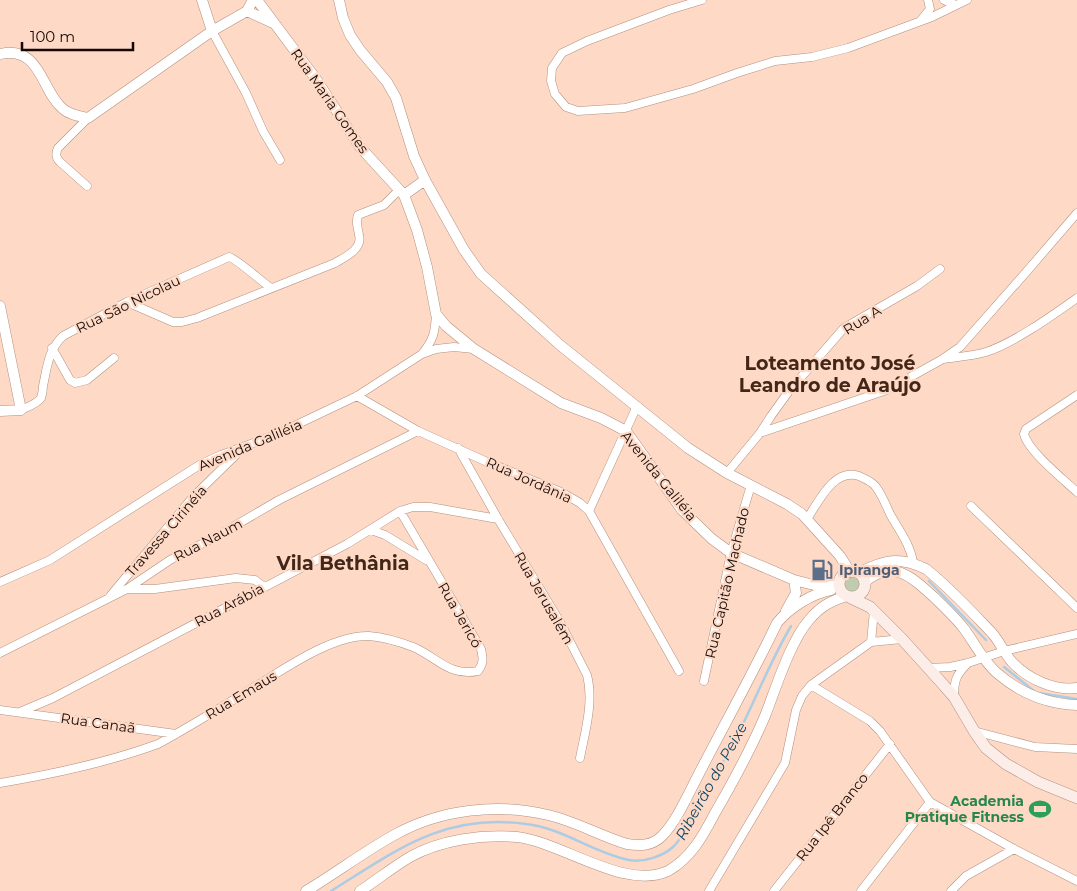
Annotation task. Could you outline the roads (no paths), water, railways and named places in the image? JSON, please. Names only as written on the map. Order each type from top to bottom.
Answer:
[{"type":"main road","points":[[843,591],[842,576],[859,579]]},
{"type":"main road","points":[[843,591],[857,596],[859,579]]},
{"type":"main road","points":[[859,579],[872,609]]},
{"type":"main road","points":[[843,591],[872,609],[929,668],[954,697],[986,748],[1006,764],[1038,782],[1077,798]]},
{"type":"street","points":[[202,0],[212,31],[246,93],[263,131],[280,160]]},
{"type":"street","points":[[86,186],[56,158],[58,148],[88,118],[212,31],[246,10],[255,0]]},
{"type":"street","name":"Rua Maria Gomes","points":[[255,0],[276,24],[316,79],[360,147],[401,193],[417,230],[427,267],[436,314]]},
{"type":"street","points":[[339,0],[343,18],[350,35],[387,82],[396,98],[414,156],[425,180],[464,250],[481,274],[560,345],[688,448],[727,473],[787,504],[807,519],[859,579]]},
{"type":"street","points":[[702,0],[660,13],[562,52],[552,68],[554,94],[566,107],[578,111],[626,108],[776,62],[812,57],[848,48],[918,23],[968,0]]},
{"type":"street","points":[[918,23],[930,9],[928,0]]},
{"type":"street","points":[[944,0],[956,5]]},
{"type":"street","points":[[246,10],[276,24]]},
{"type":"street","points":[[0,54],[15,53],[29,60],[42,74],[52,95],[61,108],[69,114],[88,118]]},
{"type":"street","points":[[127,302],[167,320],[182,322],[197,318],[334,263],[353,252],[360,240],[356,224],[358,215],[384,206],[401,193],[425,180]]},
{"type":"street","points":[[760,433],[887,390],[941,360],[960,347],[1077,212]]},
{"type":"street","name":"Rua São Nicolau","points":[[52,348],[63,336],[127,302],[224,258],[236,260],[271,288]]},
{"type":"street","name":"Rua A","points":[[727,473],[760,433],[789,392],[844,328],[909,290],[940,269]]},
{"type":"street","points":[[941,360],[984,353],[994,349],[1016,338],[1077,298]]},
{"type":"street","points":[[0,306],[21,410]]},
{"type":"street","points":[[422,354],[431,343],[435,332],[436,314]]},
{"type":"street","name":"Avenida Galiléia","points":[[436,314],[446,326],[474,349],[561,403],[601,418],[626,431],[682,510],[712,539],[731,553],[794,580],[843,591]]},
{"type":"street","points":[[422,354],[436,349],[454,347],[474,349]]},
{"type":"street","points":[[52,348],[70,380],[75,383],[87,380],[114,358]]},
{"type":"street","points":[[0,411],[21,410],[41,398],[52,348]]},
{"type":"street","name":"Avenida Galiléia","points":[[0,582],[50,560],[201,464],[275,435],[358,396],[422,354]]},
{"type":"street","points":[[1077,395],[1026,429],[1024,434],[1028,443],[1042,459],[1077,492]]},
{"type":"street","name":"Rua Jordânia","points":[[358,396],[418,431],[561,492],[580,503],[589,511],[679,671]]},
{"type":"street","points":[[589,511],[637,406]]},
{"type":"street","name":"Rua Naum","points":[[0,653],[128,589],[170,560],[220,535],[279,500],[418,431]]},
{"type":"street","name":"Travessa Cirinéia","points":[[109,597],[194,497],[246,446]]},
{"type":"street","name":"Rua Jerusalém","points":[[458,448],[560,622],[587,675],[590,696],[580,758]]},
{"type":"street","points":[[807,519],[832,483],[842,477],[854,474],[867,479],[875,485],[882,497],[907,543],[913,562]]},
{"type":"street","name":"Rua Capitão Machado","points":[[704,681],[731,553],[751,484]]},
{"type":"street","points":[[971,506],[1077,608]]},
{"type":"street","name":"Rua Arábia","points":[[20,712],[53,698],[264,587],[371,530],[400,511],[413,507],[430,507],[498,519]]},
{"type":"street","name":"Rua Jericó","points":[[400,511],[481,649],[483,659],[478,671]]},
{"type":"street","name":"Rua Jericó","points":[[371,530],[385,534],[429,561]]},
{"type":"street","points":[[859,579],[879,564],[892,560],[913,562],[926,569],[938,579],[994,635],[1010,661],[1023,672],[1065,690],[1077,688]]},
{"type":"street","points":[[859,579],[890,570],[901,572],[915,580],[963,628],[995,671],[1020,690],[1040,700],[1077,706]]},
{"type":"street","points":[[128,589],[155,588],[236,578],[256,580],[264,587]]},
{"type":"street","points":[[306,891],[396,834],[445,814],[482,810],[519,810],[550,815],[627,844],[639,846],[650,843],[662,836],[687,796],[777,623],[786,612],[796,593],[794,580]]},
{"type":"street","points":[[786,612],[824,591],[843,591]]},
{"type":"street","points":[[360,891],[411,856],[445,843],[484,838],[516,837],[534,840],[552,846],[581,860],[622,874],[641,877],[667,871],[690,854],[700,841],[733,781],[764,717],[799,632],[819,609],[843,591]]},
{"type":"street","points":[[872,609],[872,642]]},
{"type":"street","points":[[929,668],[950,667],[968,663],[1004,651],[1077,634]]},
{"type":"street","name":"Rua Emaus","points":[[0,783],[97,763],[158,744],[299,660],[324,647],[350,639],[369,636],[387,640],[413,648],[456,672],[478,671]]},
{"type":"street","points":[[708,891],[785,763],[796,710],[802,696],[811,685],[872,642],[902,639]]},
{"type":"street","points":[[954,697],[954,683],[958,672],[968,663]]},
{"type":"street","points":[[811,685],[870,720],[880,730],[930,802],[1014,849],[1077,881]]},
{"type":"street","name":"Rua Canaã","points":[[0,710],[176,734]]},
{"type":"street","points":[[974,731],[1035,747],[1077,750]]},
{"type":"street","name":"Rua Ipê Branco","points":[[774,891],[890,744]]},
{"type":"street","points":[[861,891],[930,802]]},
{"type":"street","points":[[951,891],[966,876],[1014,849]]},
{"type":"waterway","name":"Ribeirão do Peixe","points":[[929,581],[986,640]]},
{"type":"waterway","name":"Ribeirão do Peixe","points":[[331,891],[400,849],[422,838],[470,824],[497,822],[540,826],[616,857],[635,861],[647,860],[665,853],[679,840],[691,821],[734,742],[791,626]]},
{"type":"waterway","name":"Ribeirão do Peixe","points":[[1004,667],[1034,691]]},
{"type":"waterway","name":"Ribeirão do Peixe","points":[[1039,693],[1077,699]]},
{"type":"place","name":"Ipiranga","points":[[822,570]]},
{"type":"place","name":"Academia Pratique Fitness","points":[[1040,809]]},
{"type":"district","name":"Loteamento José Leandro de Araújo","points":[[830,374]]},
{"type":"district","name":"Vila Bethânia","points":[[343,563]]}]
